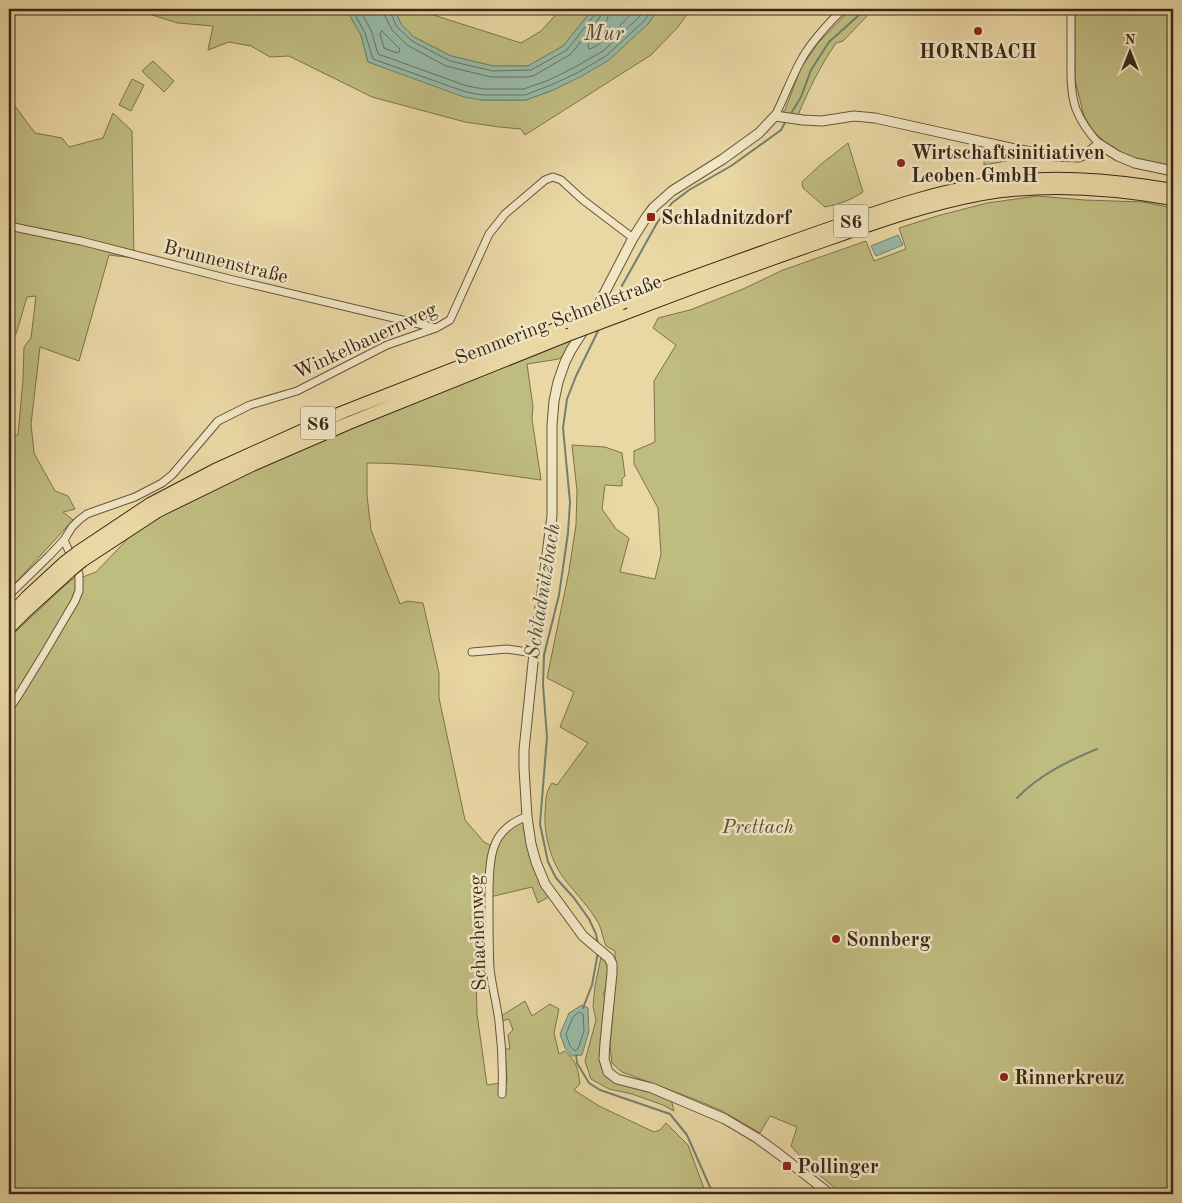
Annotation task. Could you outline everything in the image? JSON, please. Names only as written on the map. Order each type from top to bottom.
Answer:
[{"type":"highway","name":"Semmering Schnellstraße","points":[[9,616],[27,596],[80,557],[158,511],[252,464],[569,328],[625,302],[784,244],[937,194],[982,185],[1033,179],[1173,190]]},
{"type":"highway","name":"Semmering Schnellstraße","points":[[569,328],[620,315],[786,253],[939,203],[983,194],[1084,184]]},
{"type":"highway","name":"Semmering Schnellstraße","points":[[1110,185],[1141,194],[1173,200]]},
{"type":"highway","name":"Semmering Schnellstraße","points":[[9,628],[68,567]]},
{"type":"street","points":[[830,1194],[786,1158],[725,1119],[652,1088],[617,1079],[608,1072],[604,1059],[604,1043],[612,964],[610,958],[583,936],[545,884],[536,862],[526,817],[524,750],[534,653],[552,516],[552,425],[558,382],[571,350],[603,297],[633,238],[650,212],[672,191],[740,147],[778,116],[800,61],[813,42],[841,9]]},
{"type":"street","points":[[1071,9],[1071,79],[1073,96],[1083,123],[1099,144],[1118,156],[1135,163],[1173,171]]},
{"type":"street","points":[[778,116],[795,120],[822,121],[854,116],[875,118],[1028,152],[1055,156],[1078,157],[1088,153],[1099,144]]},
{"type":"street","name":"Winkelbauernweg","points":[[9,596],[64,540],[79,520],[87,514],[136,497],[167,479],[218,421],[250,406],[297,391],[388,345],[436,328],[450,320],[489,234],[505,214],[545,180],[553,177],[561,180],[583,200],[633,238]]},
{"type":"street","name":"Brunnenstraße","points":[[9,226],[81,241],[233,280],[436,328]]},
{"type":"street","points":[[9,709],[45,652],[79,591],[79,574],[64,540]]},
{"type":"street","points":[[472,652],[507,649],[534,653]]},
{"type":"street","name":"Schachenweg","points":[[502,1094],[503,1074],[499,1022],[490,970],[488,887],[494,846],[509,825],[526,817]]},
{"type":"green space","points":[[150,9],[346,9],[361,35],[368,62],[482,100],[526,100],[553,90],[648,24],[658,9],[691,9],[678,27],[651,55],[525,135],[521,129],[465,122],[372,97],[289,56],[270,57],[251,46],[229,42],[208,50],[213,26],[178,23],[152,15]]},
{"type":"green space","points":[[394,9],[415,9],[521,43],[541,31],[561,9],[593,9],[563,46],[528,66],[493,66],[451,56],[414,37],[401,24]]},
{"type":"green space","points":[[851,9],[872,9],[843,41],[836,43],[815,78],[798,115],[782,113],[785,110],[801,68],[818,43]]},
{"type":"green space","points":[[1075,9],[1173,9],[1173,167],[1141,161],[1113,149],[1093,131],[1084,116],[1075,80]]},
{"type":"green space","points":[[153,61],[174,81],[164,92],[142,71]]},
{"type":"green space","points":[[132,79],[144,85],[131,111],[119,105]]},
{"type":"green space","points":[[9,98],[35,133],[62,138],[69,147],[103,138],[113,113],[132,131],[134,258],[109,255],[79,361],[40,347],[31,424],[34,453],[55,491],[68,496],[75,509],[63,512],[73,520],[9,590],[9,436],[18,435],[24,347],[31,338],[36,296],[27,297],[16,334],[9,336]]},
{"type":"green space","points":[[848,143],[863,192],[836,205],[825,207],[803,188],[802,182]]},
{"type":"green space","points":[[985,147],[1030,155],[1029,157],[984,165]]},
{"type":"green space","name":"Prettach","points":[[1037,196],[1143,202],[1173,208],[1173,1194],[842,1194],[810,1167],[791,1146],[797,1127],[770,1116],[760,1133],[722,1111],[622,1072],[612,1063],[610,1046],[616,974],[615,951],[606,946],[595,918],[556,866],[547,840],[545,822],[548,790],[552,783],[557,785],[588,743],[560,727],[574,692],[547,678],[569,571],[576,525],[577,491],[572,445],[605,447],[622,453],[625,476],[622,479],[622,486],[605,485],[602,509],[616,529],[629,538],[620,572],[655,579],[661,554],[658,508],[634,464],[634,451],[655,442],[654,381],[676,345],[653,328],[658,318],[690,310],[743,289],[783,270],[866,241],[874,261],[906,249],[899,228],[987,203]]},
{"type":"green space","points":[[574,339],[564,355],[559,359],[527,364],[533,407],[532,419],[541,480],[433,466],[367,463],[367,495],[371,530],[400,604],[407,601],[423,603],[439,673],[439,698],[465,820],[484,842],[490,845],[485,898],[479,899],[475,937],[477,1014],[487,1085],[507,1082],[505,1049],[510,1049],[508,1035],[513,1030],[509,1019],[502,1021],[501,1016],[525,1001],[532,1016],[550,1004],[559,1009],[554,1033],[559,1054],[565,1051],[578,1070],[580,1084],[574,1090],[599,1106],[654,1132],[660,1130],[666,1123],[688,1145],[706,1194],[9,1194],[9,638],[79,574],[80,578],[96,572],[137,529],[180,505],[299,448]]},
{"type":"green space","points":[[524,821],[550,896],[538,903],[532,887],[490,897],[495,846],[511,826]]},
{"type":"green space","points":[[601,957],[605,958],[608,963],[607,986],[603,994],[606,998],[601,1049],[601,1066],[605,1076],[671,1099],[674,1111],[632,1094],[609,1089],[591,1079],[585,1061],[596,1020],[593,1006]]},
{"type":"water","name":"Mur","points":[[346,9],[394,9],[401,24],[414,37],[451,56],[493,66],[528,66],[563,46],[593,9],[658,9],[648,24],[609,60],[580,77],[526,100],[482,100],[464,97],[368,62],[361,35]]},
{"type":"water","points":[[898,235],[903,245],[876,256],[871,246]]},
{"type":"water","points":[[582,1005],[588,1008],[589,1031],[582,1055],[572,1056],[565,1048],[560,1034],[569,1013]]},
{"type":"waterway","name":"Schladnitzbach","points":[[790,115],[801,97],[811,70],[829,42],[858,16],[862,9]]},
{"type":"waterway","name":"Schladnitzbach","points":[[614,300],[657,223],[672,203],[689,190],[731,166],[781,130],[786,121]]},
{"type":"waterway","name":"Schladnitzbach","points":[[598,945],[596,934],[589,919],[556,878],[548,862],[540,824],[547,737],[543,685],[544,655],[559,595],[568,533],[570,502],[563,428],[567,399],[599,329]]},
{"type":"waterway","points":[[1017,798],[1054,769],[1097,749]]},
{"type":"waterway","name":"Schladnitzbach","points":[[583,1008],[592,985],[598,952]]},
{"type":"waterway","name":"Schladnitzbach","points":[[576,1055],[577,1063],[589,1083],[600,1090],[670,1114],[687,1135],[713,1194]]},
{"type":"place","name":"HORNBACH","points":[[978,31]]},
{"type":"place","name":"Wirtschaftsinitiativen Leoben GmbH","points":[[901,163]]},
{"type":"place","name":"Schladnitzdorf","points":[[651,217]]},
{"type":"place","name":"Sonnberg","points":[[836,939]]},
{"type":"place","name":"Rinnerkreuz","points":[[1004,1077]]},
{"type":"place","name":"Pollinger","points":[[787,1166]]}]
